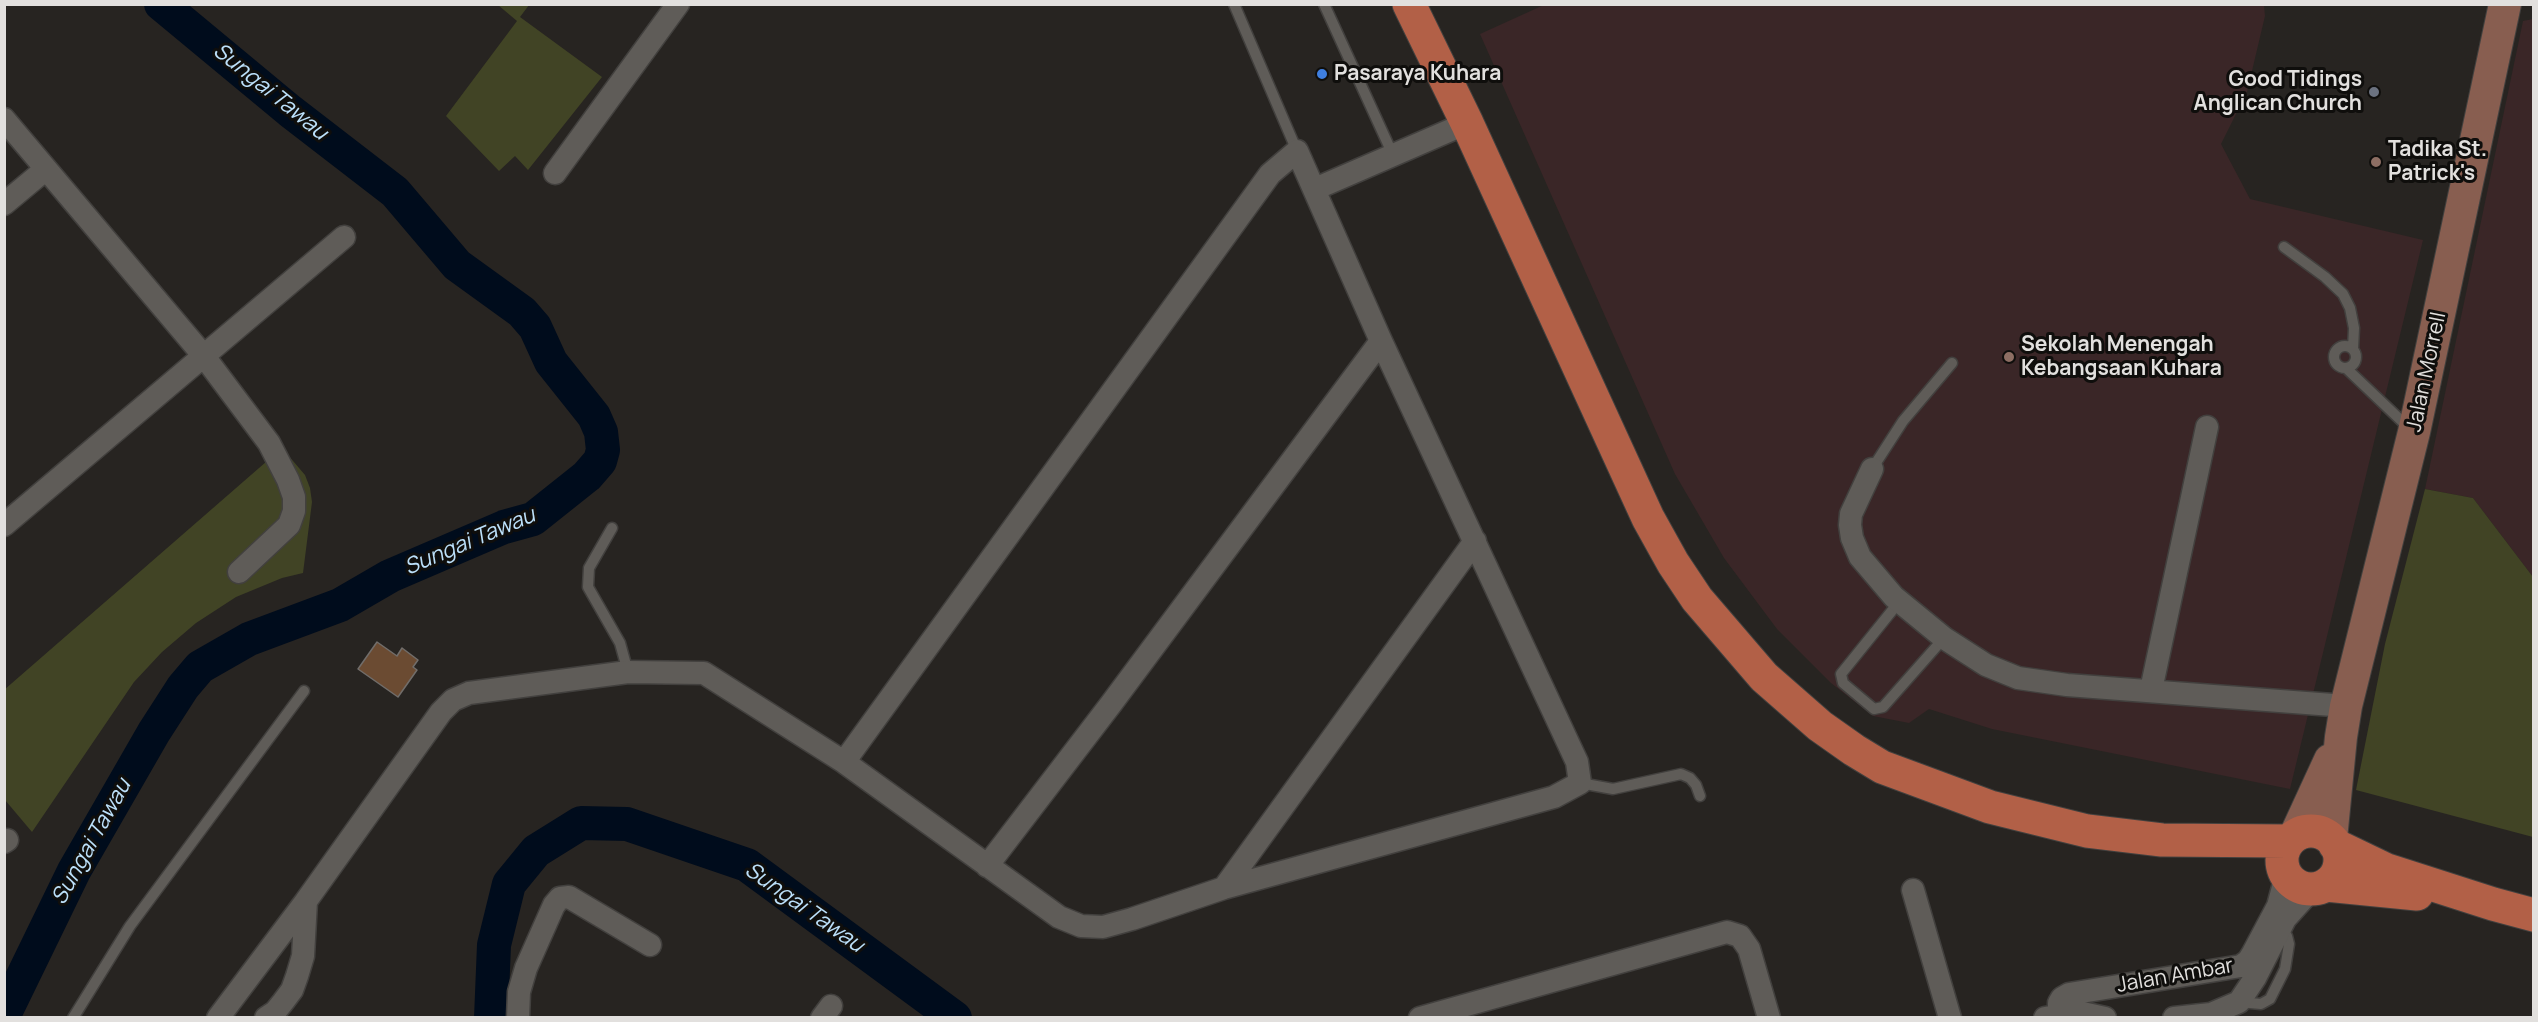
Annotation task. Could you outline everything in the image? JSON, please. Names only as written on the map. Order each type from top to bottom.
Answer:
[{"type":"main road","points":[[1409,4],[1467,123],[1648,518],[1673,563],[1697,599],[1764,677],[1820,726],[1882,767],[1947,793],[2037,820],[2087,831],[2162,840],[2244,861],[2308,883],[2383,889],[2493,904]]},
{"type":"main road","points":[[2162,840],[2292,838],[2314,831],[2387,870],[2534,915]]},
{"type":"main road","points":[[2292,838],[2281,858],[2308,883]]},
{"type":"main road","points":[[2308,883],[2338,872],[2339,854],[2333,842]]},
{"type":"street","points":[[555,173],[678,4]]},
{"type":"street","name":"Jalan Morrell","points":[[2341,737],[2346,706],[2414,432],[2505,4]]},
{"type":"street","points":[[4,119],[203,355],[269,443],[294,497],[294,511],[289,525],[239,572]]},
{"type":"street","points":[[1315,189],[1467,123]]},
{"type":"street","points":[[218,1017],[306,900],[441,712],[453,700],[469,693],[628,672],[704,673],[844,762],[1059,917],[1081,926],[1103,927],[1224,888],[1554,797],[1581,783],[1577,762],[1381,341],[1297,151],[1270,174],[844,762]]},
{"type":"street","points":[[4,204],[46,168]]},
{"type":"street","points":[[4,525],[344,237]]},
{"type":"street","points":[[987,866],[1111,704],[1381,341]]},
{"type":"street","points":[[2151,690],[2208,427]]},
{"type":"street","points":[[1872,469],[1851,514],[1852,538],[1860,557],[1899,602],[1944,639],[1986,665],[2018,678],[2067,685],[2346,706]]},
{"type":"street","points":[[1224,888],[1475,541]]},
{"type":"street","points":[[2292,838],[2341,737]]},
{"type":"street","points":[[2333,842],[2341,737]]},
{"type":"street","name":"Jalan Ambar","points":[[2174,1017],[2211,1014],[2239,1002],[2255,978],[2308,883]]},
{"type":"street","name":"Jalan Ambar","points":[[2053,1016],[2062,998],[2069,994],[2241,966],[2248,961],[2277,906],[2308,883]]},
{"type":"street","points":[[1913,890],[1950,1017]]},
{"type":"street","points":[[518,1017],[519,992],[526,968],[554,905],[560,898],[569,897],[650,945]]},
{"type":"street","points":[[266,1017],[275,1012],[283,1002],[292,990],[297,976],[303,956],[306,900]]},
{"type":"street","points":[[1419,1017],[1727,932],[1740,936],[1749,949],[1769,1017]]},
{"type":"street","points":[[2221,970],[2236,983],[2239,1002]]},
{"type":"street","name":"Jalan Ambar","points":[[2053,1016],[2078,1012],[2105,1017]]},
{"type":"lane","points":[[1234,4],[1297,151]]},
{"type":"lane","points":[[1324,4],[1393,155]]},
{"type":"lane","points":[[2284,247],[2325,277],[2343,294],[2350,308],[2354,328],[2353,349],[2356,357],[2354,364],[2347,369]]},
{"type":"lane","points":[[2353,349],[2346,346],[2338,348],[2334,354],[2334,362],[2339,368],[2347,369],[2414,432]]},
{"type":"lane","points":[[1872,469],[1903,421],[1952,363]]},
{"type":"lane","points":[[612,528],[589,568],[588,586],[620,643],[628,672]]},
{"type":"lane","points":[[1899,602],[1841,674],[1843,683],[1874,709],[1883,707],[1944,639]]},
{"type":"lane","points":[[73,1017],[130,927],[304,691]]},
{"type":"lane","points":[[1581,783],[1613,789],[1681,774],[1690,778],[1696,785],[1700,796]]},
{"type":"shaded area","name":"Sekolah Menengah Kebangsaan Kuhara","points":[[1546,4],[2264,5],[2265,16],[2247,92],[2221,144],[2250,199],[2423,240],[2290,789],[1992,729],[1929,709],[1909,723],[1873,716],[1831,683],[1777,629],[1724,558],[1675,474],[1480,34]]},
{"type":"shaded area","points":[[2533,19],[2533,577],[2473,498],[2425,489],[2523,21]]},
{"type":"green space","points":[[498,5],[529,5],[520,17],[602,77],[528,170],[515,156],[499,171],[446,116],[517,21]]},
{"type":"green space","points":[[282,448],[305,475],[310,488],[312,502],[303,573],[282,578],[236,597],[196,623],[162,652],[134,682],[32,832],[5,800],[4,690]]},
{"type":"green space","points":[[2425,489],[2473,498],[2533,577],[2533,837],[2356,790],[2385,644]]},
{"type":"building","points":[[377,642],[397,656],[402,648],[418,660],[413,667],[417,670],[398,697],[358,669]]},
{"type":"waterway","name":"Sungai Tawau","points":[[4,1015],[74,871],[154,732],[183,687],[200,667],[249,639],[340,605],[390,576],[504,527],[533,519],[587,476],[600,461],[603,450],[601,432],[594,416],[551,362],[535,327],[522,312],[457,265],[395,192],[290,111],[161,4]]},
{"type":"waterway","name":"Sungai Tawau","points":[[491,1018],[494,945],[509,884],[536,851],[581,823],[627,824],[747,865],[955,1018]]},
{"type":"place","name":"Pasaraya Kuhara","points":[[1322,74]]},
{"type":"place","name":"Good Tidings Anglican Church","points":[[2374,92]]},
{"type":"place","name":"Tadika St. Patrick's","points":[[2376,162]]},
{"type":"place","name":"Sekolah Menengah Kebangsaan Kuhara","points":[[2009,357]]}]
